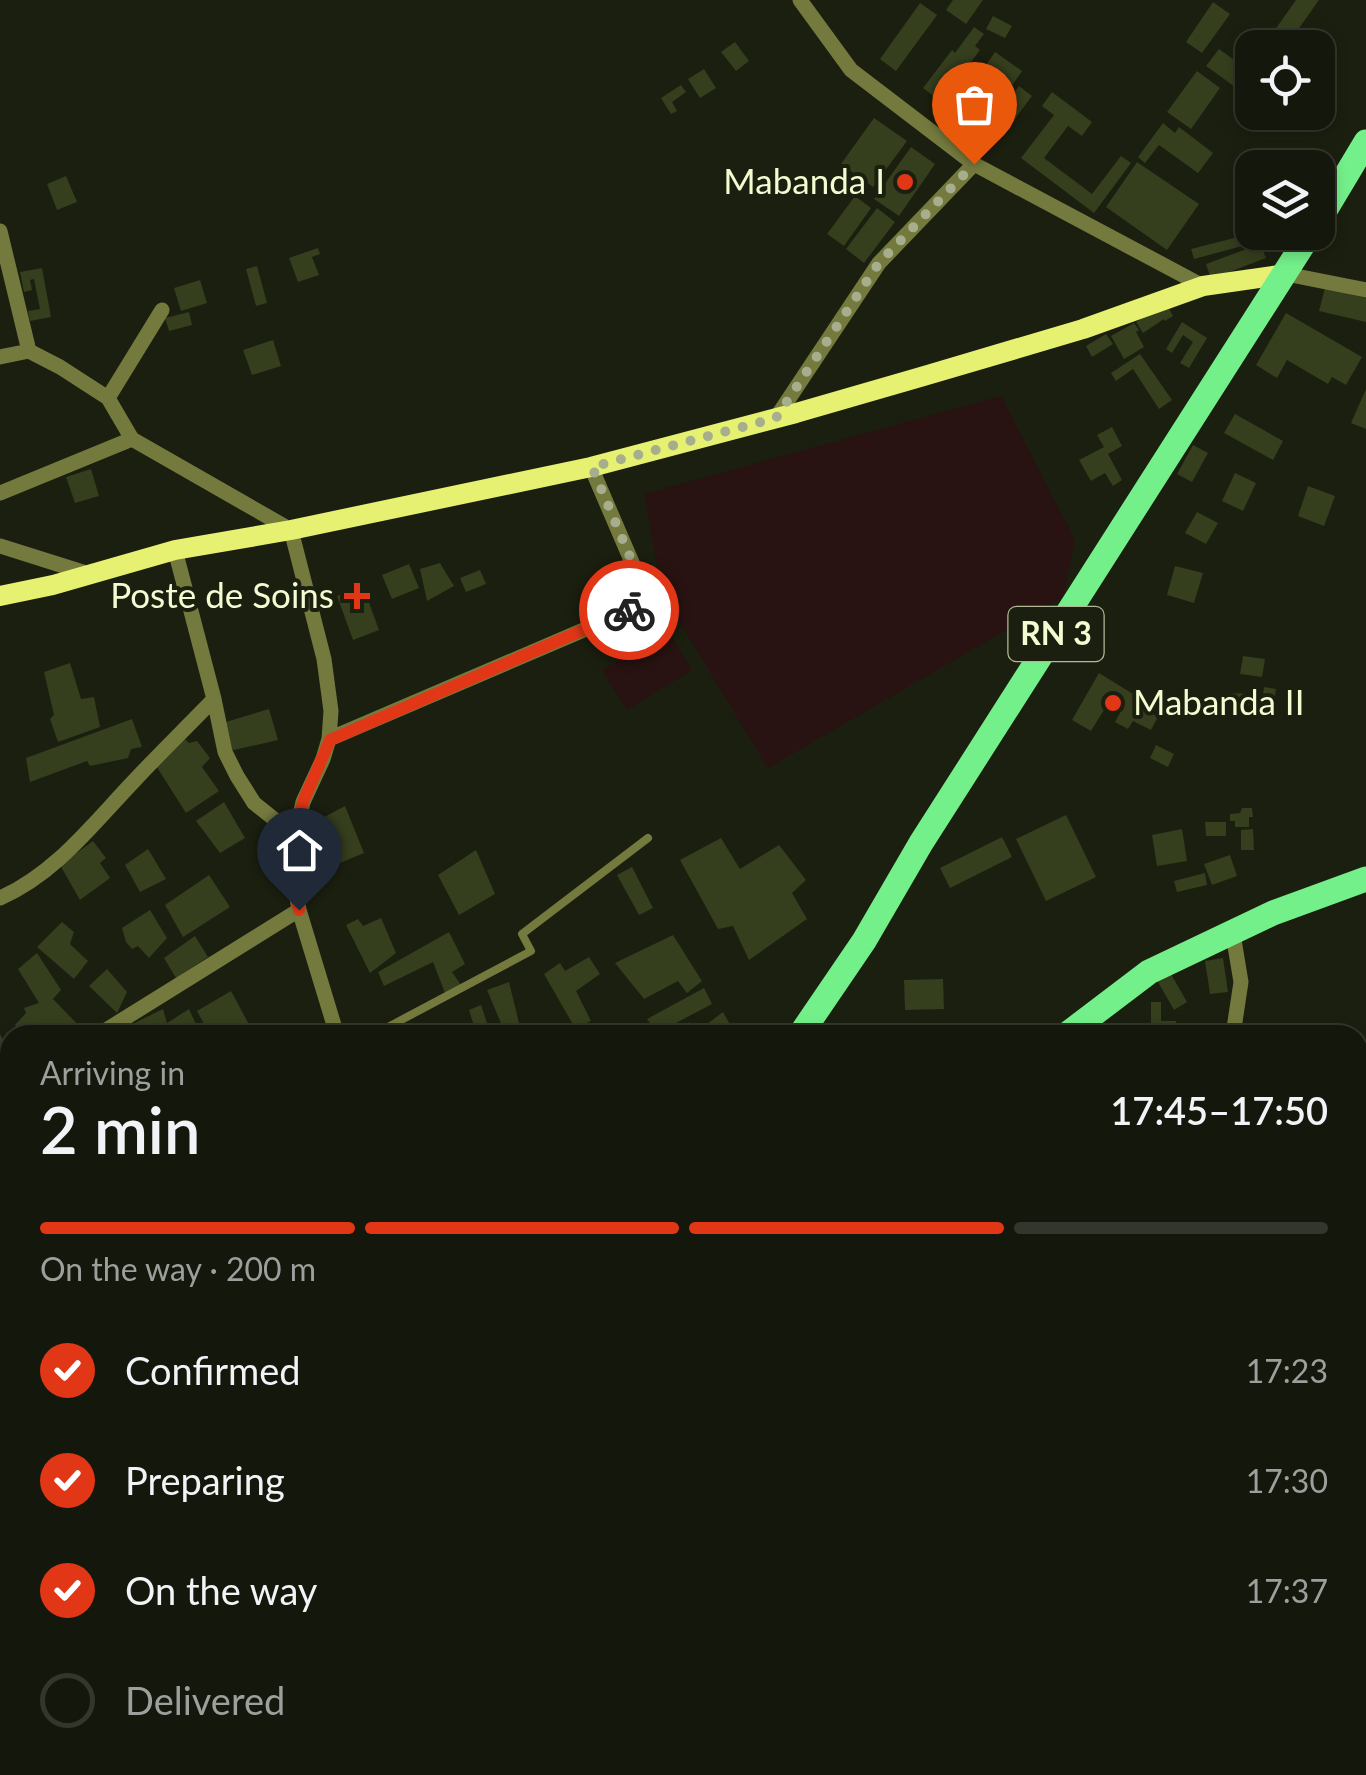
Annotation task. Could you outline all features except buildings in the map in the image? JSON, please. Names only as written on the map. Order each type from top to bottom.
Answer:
[{"type":"highway","points":[[1335,194],[1366,142]]},
{"type":"highway","name":"RN 3","points":[[807,1025],[864,941],[921,843],[1301,250]]},
{"type":"highway","points":[[1079,1025],[1149,972],[1274,913],[1366,879]]},
{"type":"main road","points":[[0,596],[175,550],[291,530],[592,467],[1083,329],[1203,286],[1286,274]]},
{"type":"street","points":[[800,0],[850,70],[974,164],[1203,286]]},
{"type":"street","points":[[776,418],[879,263],[974,164]]},
{"type":"street","points":[[0,231],[29,350]]},
{"type":"street","points":[[1286,274],[1366,290]]},
{"type":"street","points":[[108,398],[162,310]]},
{"type":"street","points":[[0,357],[29,350],[60,367],[108,398],[132,439],[291,530],[324,659],[331,711],[330,740],[303,802],[298,824],[282,854]]},
{"type":"street","points":[[0,494],[132,439]]},
{"type":"street","points":[[330,740],[649,602],[592,467]]},
{"type":"street","points":[[0,546],[89,574]]},
{"type":"street","points":[[175,550],[225,752],[254,803],[279,823],[282,854],[333,1025]]},
{"type":"street","points":[[0,898],[34,880],[78,841],[214,699]]},
{"type":"street","points":[[114,1025],[299,910]]},
{"type":"street","points":[[1232,934],[1241,982],[1235,1025]]},
{"type":"lane","points":[[391,1025],[531,951],[522,934],[648,838]]},
{"type":"shaded area","points":[[1001,396],[1075,540],[1063,597],[768,768],[662,593],[644,494]]},
{"type":"shaded area","points":[[668,631],[692,670],[627,710],[602,670]]},
{"type":"way so far","points":[[629,610],[649,602],[592,467],[776,418],[879,263],[974,164]]},
{"type":"place","name":"Mabanda I","points":[[905,182]]},
{"type":"place","name":"Poste de Soins","points":[[357,596]]},
{"type":"place","name":"Mabanda II","points":[[1113,703]]},
{"type":"route","points":[[299,910],[282,854],[298,824],[303,802],[330,740],[629,610]]}]
